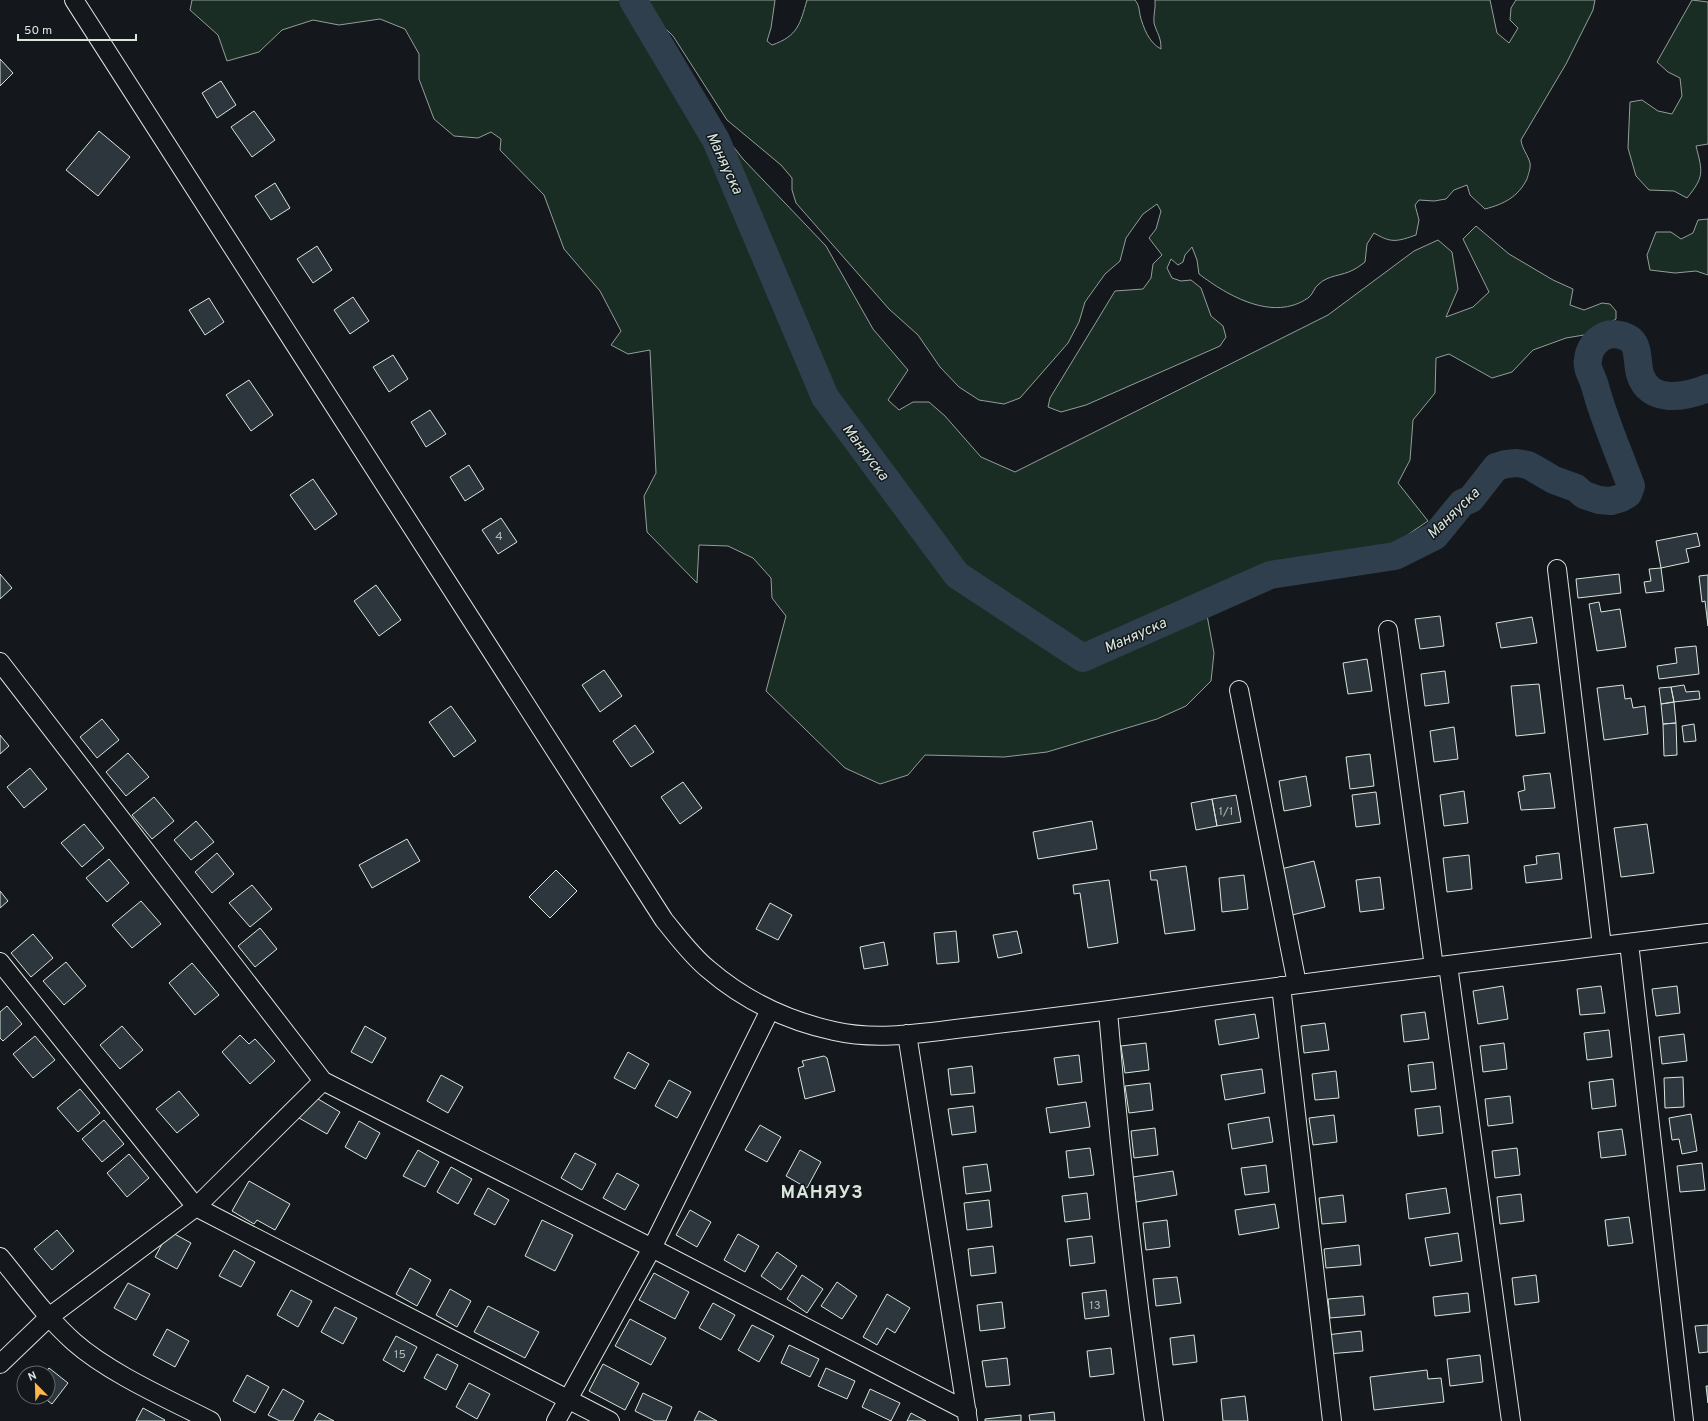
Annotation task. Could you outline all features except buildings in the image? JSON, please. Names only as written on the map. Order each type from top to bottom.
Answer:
[{"type":"street","points":[[74,0],[664,920],[706,967],[725,982],[770,1010],[802,1024],[837,1032],[873,1037],[1108,1011],[1289,985],[1708,933]]},
{"type":"street","points":[[1557,569],[1602,946]]},
{"type":"street","points":[[1388,630],[1512,1421]]},
{"type":"street","points":[[0,662],[323,1081],[652,1248],[968,1416]]},
{"type":"street","points":[[1239,690],[1289,985],[1332,1421]]},
{"type":"street","points":[[1629,943],[1684,1421]]},
{"type":"street","points":[[0,962],[196,1207],[610,1421]]},
{"type":"street","points":[[556,1421],[567,1398],[652,1248],[770,1010]]},
{"type":"street","points":[[1108,1011],[1117,1124],[1154,1421]]},
{"type":"street","points":[[906,1034],[968,1416]]},
{"type":"street","points":[[0,1364],[49,1317],[196,1207],[323,1081]]},
{"type":"street","points":[[0,1257],[49,1317],[74,1342],[103,1364],[211,1421]]},
{"type":"green space","points":[[192,0],[631,0],[701,105],[743,159],[826,246],[873,329],[908,370],[888,400],[899,410],[913,402],[929,402],[945,416],[981,457],[1015,472],[1328,315],[1414,251],[1438,240],[1452,252],[1458,289],[1446,317],[1473,307],[1489,292],[1463,239],[1476,226],[1509,254],[1553,280],[1573,289],[1570,305],[1584,310],[1602,303],[1610,304],[1616,311],[1616,319],[1590,334],[1566,338],[1533,350],[1512,372],[1492,378],[1449,354],[1436,358],[1435,393],[1413,420],[1410,460],[1398,483],[1428,521],[1391,546],[1273,569],[1204,599],[1214,653],[1211,681],[1186,706],[1157,719],[1047,752],[1004,757],[925,755],[908,775],[880,784],[845,768],[766,691],[786,616],[772,598],[771,578],[753,558],[728,546],[699,545],[697,583],[647,532],[644,496],[656,473],[650,350],[628,354],[611,345],[621,331],[600,291],[564,249],[544,195],[500,150],[501,139],[491,132],[478,138],[454,136],[434,119],[419,79],[419,54],[405,29],[380,19],[339,25],[313,20],[282,30],[259,52],[227,61],[218,35],[190,10]]},
{"type":"green space","points":[[642,0],[775,0],[771,28],[767,41],[772,45],[787,38],[797,28],[807,0],[1135,0],[1147,34],[1153,43],[1161,49],[1160,38],[1154,23],[1155,0],[1490,0],[1497,33],[1509,43],[1518,28],[1510,20],[1511,8],[1516,0],[1595,0],[1593,10],[1566,64],[1521,140],[1530,163],[1530,167],[1527,179],[1519,191],[1510,199],[1485,209],[1470,195],[1467,185],[1454,190],[1446,199],[1434,201],[1419,200],[1415,205],[1419,220],[1416,235],[1398,240],[1389,240],[1374,233],[1367,244],[1365,262],[1349,272],[1323,281],[1317,285],[1308,298],[1294,305],[1266,307],[1237,298],[1199,274],[1197,260],[1192,247],[1185,255],[1183,262],[1178,265],[1171,259],[1167,268],[1172,278],[1181,281],[1191,280],[1201,288],[1211,316],[1223,326],[1226,337],[1220,346],[1086,405],[1061,412],[1048,407],[1050,398],[1115,291],[1143,289],[1151,278],[1153,264],[1162,255],[1149,238],[1156,229],[1161,211],[1157,204],[1143,214],[1126,238],[1120,261],[1105,274],[1085,302],[1079,322],[1068,343],[1020,398],[1004,404],[979,400],[959,387],[940,367],[918,335],[889,309],[796,203],[792,190],[792,178],[781,165],[727,120],[673,36],[659,22]]},
{"type":"green space","points":[[1692,0],[1708,2],[1708,144],[1696,146],[1701,169],[1697,185],[1687,198],[1674,191],[1649,190],[1636,176],[1628,148],[1630,102],[1642,100],[1658,111],[1672,114],[1682,96],[1680,78],[1668,72],[1657,62]]},
{"type":"green space","points":[[1708,219],[1708,275],[1696,271],[1675,273],[1650,270],[1647,255],[1656,232],[1671,232],[1681,239],[1693,233],[1698,220]]},
{"type":"waterway","name":"Маняуска","points":[[633,0],[716,140],[825,397],[957,575],[1083,658],[1270,575],[1395,556],[1435,536],[1462,503],[1471,499],[1496,467],[1517,463],[1528,465],[1554,480],[1576,488],[1584,495],[1599,500],[1611,501],[1628,494],[1631,486],[1607,424],[1588,366],[1589,356],[1594,344],[1607,335],[1613,334],[1623,336],[1629,338],[1634,343],[1637,351],[1640,374],[1645,384],[1651,391],[1669,396],[1679,396],[1708,388]]},
{"type":"district","name":"МАНЯУЗ","points":[[822,1192]]}]
